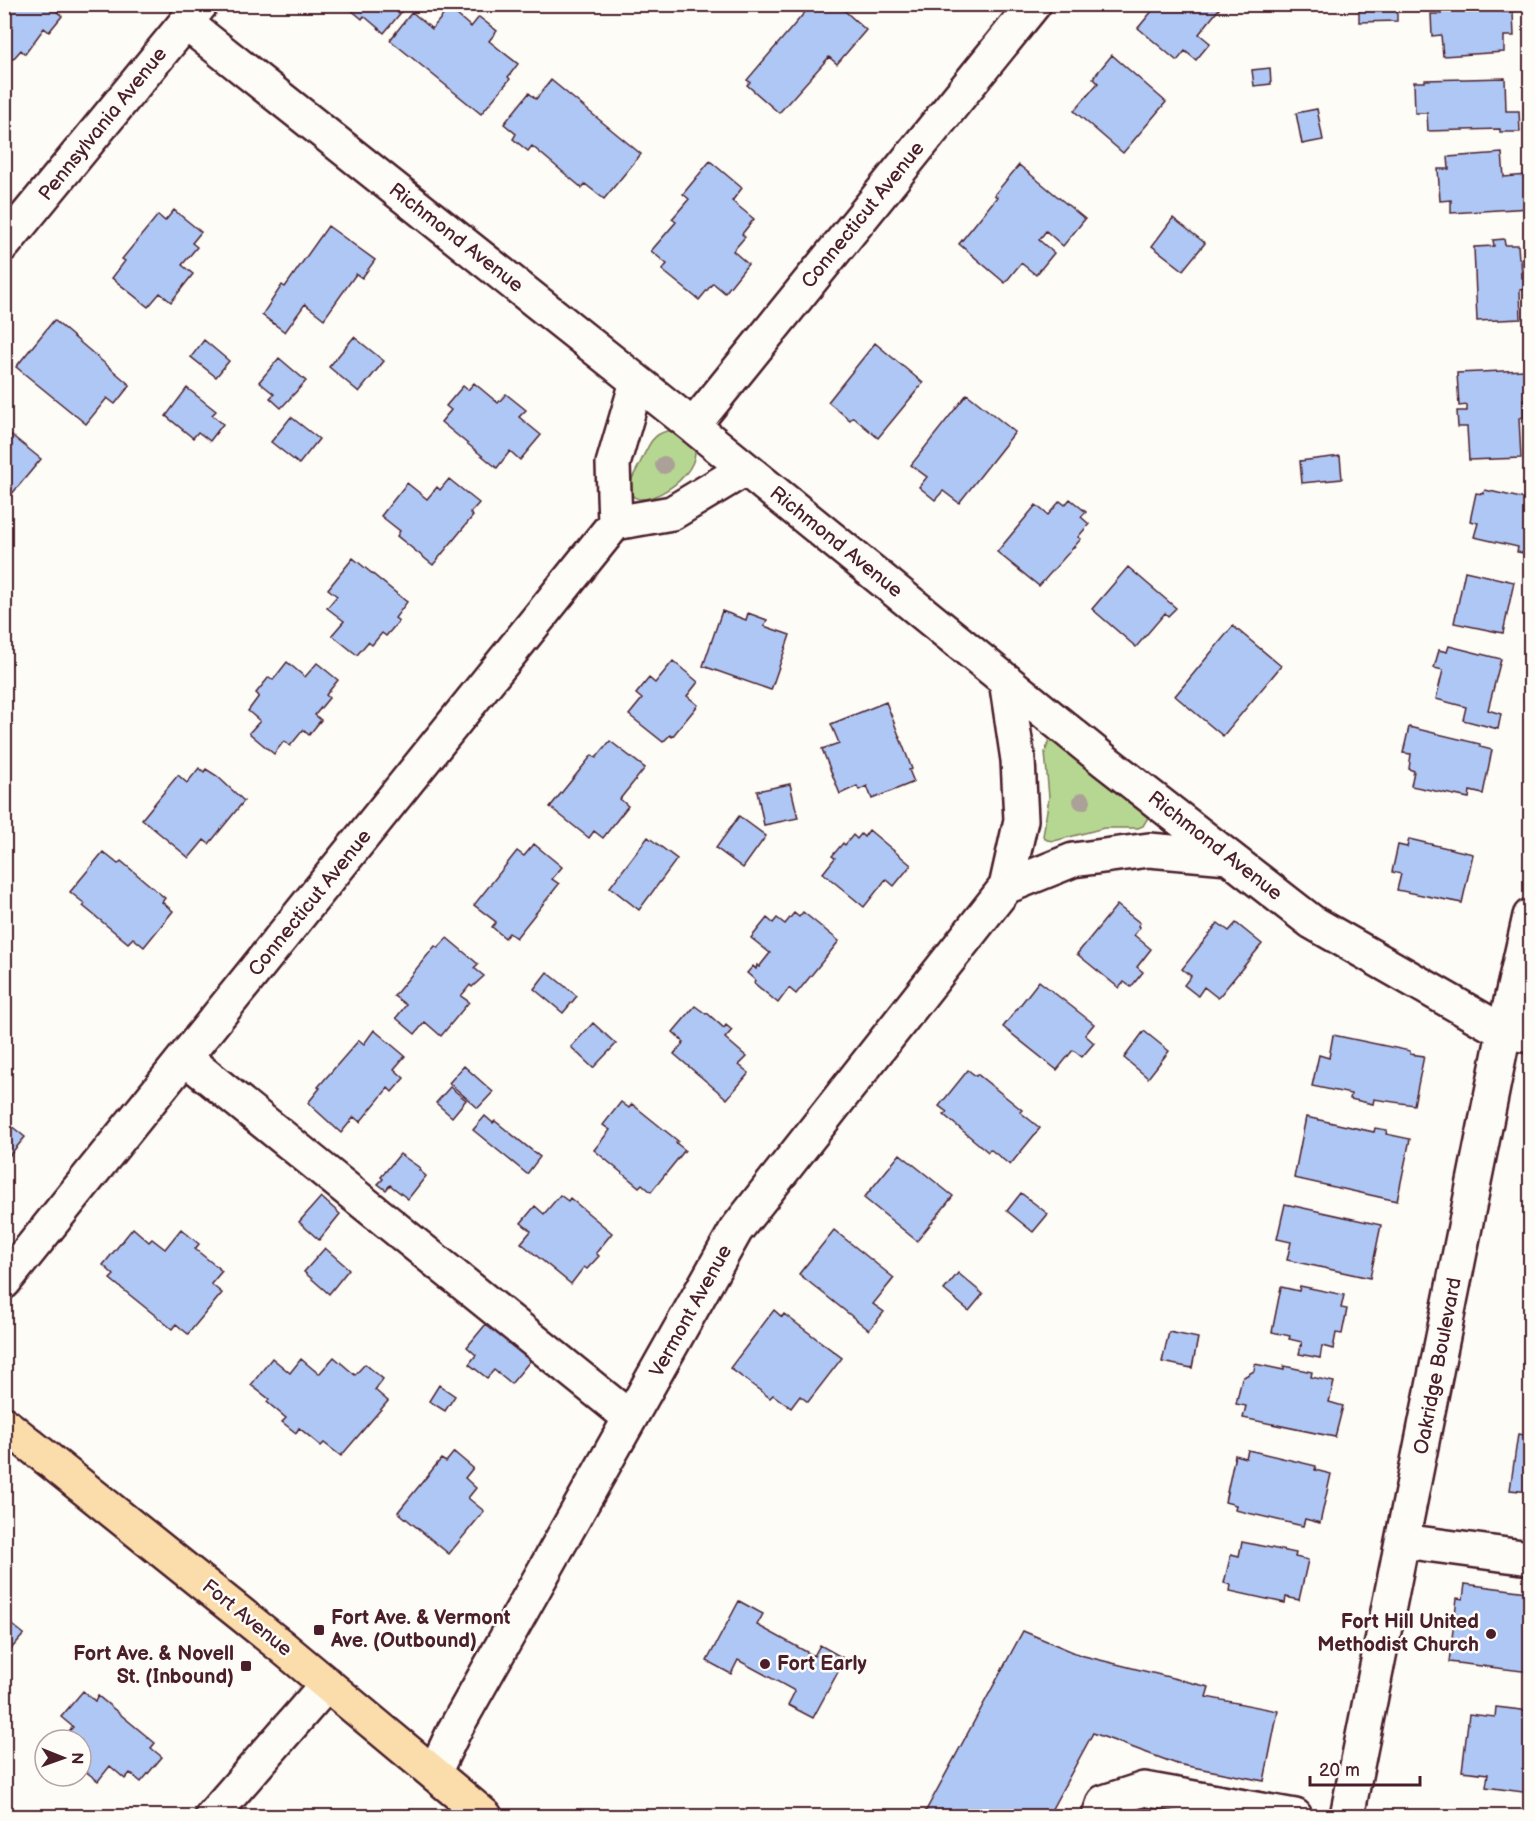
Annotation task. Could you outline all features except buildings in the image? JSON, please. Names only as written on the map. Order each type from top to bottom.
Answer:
[{"type":"main road","name":"Fort Avenue","points":[[4,1424],[327,1684],[485,1816]]},
{"type":"street","name":"Connecticut Avenue","points":[[693,426],[1034,4]]},
{"type":"street","name":"Richmond Avenue","points":[[194,14],[637,382],[1105,761],[1312,922],[1517,1034]]},
{"type":"street","name":"Pennsylvania Avenue","points":[[4,244],[194,14]]},
{"type":"street","points":[[637,382],[613,464],[615,524],[672,513],[746,469]]},
{"type":"street","name":"Connecticut Avenue","points":[[4,1282],[615,524]]},
{"type":"street","name":"Vermont Avenue","points":[[434,1773],[454,1731],[736,1230],[1006,887],[1021,819],[1018,760],[1006,680]]},
{"type":"street","name":"Vermont Avenue","points":[[1006,887],[1073,860],[1149,850],[1228,857]]},
{"type":"street","name":"Oakridge Boulevard","points":[[1347,1816],[1403,1541],[1517,1034],[1530,916]]},
{"type":"street","points":[[186,1059],[630,1418]]},
{"type":"street","points":[[1403,1541],[1530,1558]]},
{"type":"street","points":[[212,1816],[327,1684]]},
{"type":"street","points":[[1099,1816],[1104,1802],[1144,1789],[1295,1816]]},
{"type":"green space","points":[[675,431],[695,449],[693,462],[685,475],[673,486],[648,498],[637,498],[631,493],[633,477],[651,442],[657,435]]},
{"type":"green space","points":[[1054,739],[1149,816],[1143,826],[1104,828],[1054,841],[1047,840],[1043,836],[1049,797],[1045,752],[1049,741]]},
{"type":"place","name":"Fort Ave. & Vermont Ave. (Outbound)","points":[[319,1630]]},
{"type":"place","name":"Fort Hill United Methodist Church","points":[[1491,1634]]},
{"type":"place","name":"Fort Early","points":[[765,1664]]},
{"type":"place","name":"Fort Ave. & Novell St. (Inbound)","points":[[246,1666]]}]
